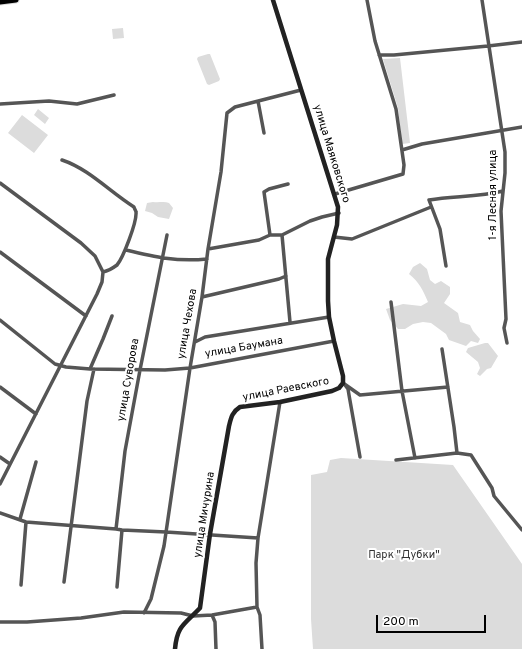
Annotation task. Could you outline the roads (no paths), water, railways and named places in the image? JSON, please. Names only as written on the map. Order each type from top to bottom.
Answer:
[{"type":"main road","points":[[0,2],[16,0]]},
{"type":"street","name":"улица Маяковского","points":[[273,0],[335,194],[338,213],[328,259],[329,317],[343,376],[343,383],[348,389],[360,458]]},
{"type":"street","points":[[335,194],[403,174],[402,150],[396,109],[375,41],[367,0]]},
{"type":"street","name":"1-я Лесная улица","points":[[482,0],[505,152],[505,173],[501,211],[506,319],[504,328],[507,343]]},
{"type":"street","points":[[379,55],[394,55],[522,42]]},
{"type":"street","name":"улица Чехова","points":[[144,613],[151,599],[164,546],[208,249],[221,172],[227,113],[235,106],[301,90]]},
{"type":"street","points":[[0,104],[48,101],[77,104],[114,95]]},
{"type":"street","points":[[258,101],[264,133]]},
{"type":"street","points":[[402,150],[422,144],[522,127]]},
{"type":"street","points":[[62,160],[73,164],[104,185],[134,207],[136,212],[136,218],[126,250],[117,264],[108,271],[103,272]]},
{"type":"street","points":[[0,184],[81,243],[95,256],[103,272],[102,282],[86,316],[0,484]]},
{"type":"street","points":[[270,235],[264,192],[269,188],[288,184]]},
{"type":"street","points":[[446,266],[440,229],[429,200],[503,191]]},
{"type":"street","points":[[334,236],[352,239],[431,207]]},
{"type":"street","points":[[208,249],[259,240],[270,235],[282,235],[310,221],[338,213]]},
{"type":"street","name":"улица Суворова","points":[[116,529],[125,452],[167,235]]},
{"type":"street","points":[[282,235],[290,322]]},
{"type":"street","points":[[126,250],[184,261],[207,259]]},
{"type":"street","points":[[0,252],[86,316]]},
{"type":"street","points":[[202,296],[279,279],[286,276]]},
{"type":"street","points":[[391,302],[402,391],[415,458]]},
{"type":"street","points":[[64,582],[92,369],[112,316]]},
{"type":"street","points":[[195,342],[205,337],[290,322],[329,317]]},
{"type":"street","points":[[0,320],[55,364],[61,366]]},
{"type":"street","name":"улица Баумана","points":[[61,366],[92,369],[140,370],[190,368],[334,341]]},
{"type":"street","points":[[442,349],[457,453]]},
{"type":"street","points":[[343,383],[360,395],[448,387]]},
{"type":"street","name":"улица Раевского","points":[[232,415],[235,410],[240,407],[280,402],[332,391],[339,388],[343,383]]},
{"type":"street","points":[[0,387],[36,414]]},
{"type":"street","points":[[262,649],[260,622],[257,607],[256,562],[258,538],[280,402]]},
{"type":"street","name":"улица Мичурина","points":[[175,649],[178,632],[183,623],[193,616],[200,608],[210,534],[228,426],[232,415]]},
{"type":"street","points":[[396,460],[457,453],[471,455],[492,488],[494,496],[522,530]]},
{"type":"street","points":[[0,457],[10,464]]},
{"type":"street","points":[[20,519],[36,462]]},
{"type":"street","points":[[0,513],[26,522],[122,530],[258,538]]},
{"type":"street","points":[[20,585],[26,522]]},
{"type":"street","points":[[117,587],[122,530]]},
{"type":"street","points":[[0,622],[27,622],[81,618],[124,612],[181,613],[193,616],[212,615],[257,607]]},
{"type":"street","points":[[212,615],[215,622],[216,649]]},
{"type":"park label","name":"Парк \"Дубки\"","points":[[404,556]]}]
